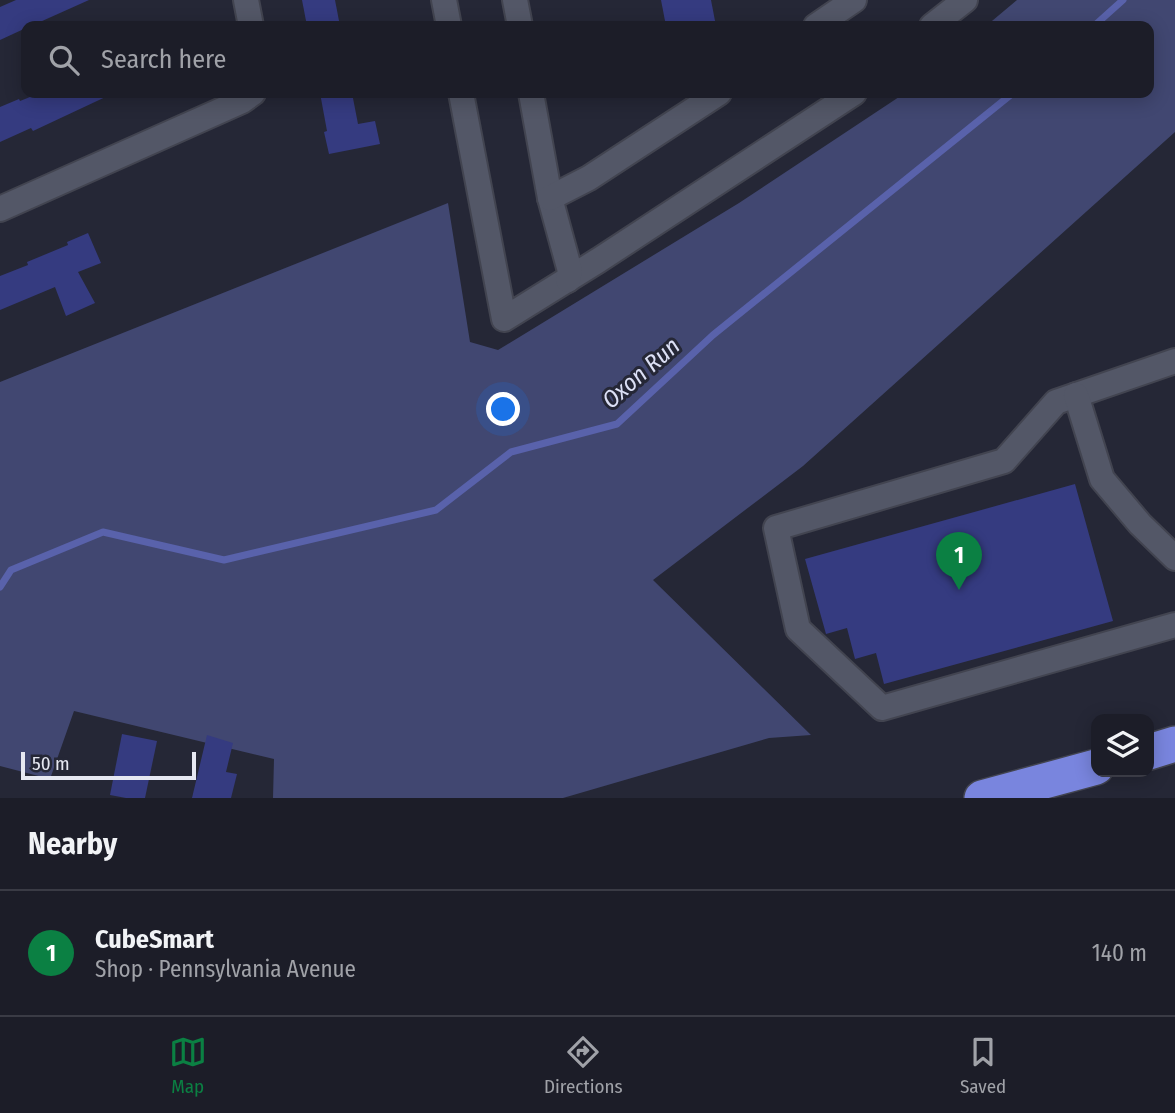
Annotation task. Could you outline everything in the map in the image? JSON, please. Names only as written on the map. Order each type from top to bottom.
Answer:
[{"type":"highway","points":[[1154,750],[1175,744]]},
{"type":"highway","points":[[982,798],[1091,768]]},
{"type":"street","points":[[246,0],[250,21]]},
{"type":"street","points":[[444,0],[448,21]]},
{"type":"street","points":[[515,0],[519,21]]},
{"type":"street","points":[[823,21],[854,0]]},
{"type":"street","points":[[938,21],[965,0]]},
{"type":"street","points":[[0,209],[246,98]]},
{"type":"street","points":[[462,98],[504,319],[846,98]]},
{"type":"street","points":[[532,98],[550,198],[570,271],[568,280]]},
{"type":"street","points":[[550,198],[589,178],[711,98]]},
{"type":"street","points":[[1175,361],[1056,401],[1004,461],[776,528],[799,629],[882,708],[1175,625]]},
{"type":"street","points":[[1076,395],[1102,479],[1140,524],[1175,558]]},
{"type":"shaded area","points":[[1017,0],[1175,0],[1175,132],[803,466],[653,580],[811,735],[769,738],[563,798],[273,798],[274,759],[74,711],[50,779],[0,766],[0,382],[448,203],[470,342],[498,350],[739,203],[897,98],[1154,98],[1154,21],[992,21]]},
{"type":"building","points":[[16,0],[89,0],[42,21],[21,21],[21,30],[0,40],[0,7]]},
{"type":"building","points":[[302,0],[335,0],[339,21],[306,21]]},
{"type":"building","points":[[661,0],[711,0],[715,21],[665,21]]},
{"type":"building","points":[[28,98],[103,98],[33,131],[31,128],[0,142],[0,107],[19,99],[20,101]]},
{"type":"building","points":[[321,98],[353,98],[358,124],[375,121],[380,144],[329,154],[324,132],[327,131]]},
{"type":"building","points":[[88,233],[101,263],[78,272],[95,303],[66,316],[55,287],[0,310],[0,276],[28,265],[27,262],[68,245],[67,242]]},
{"type":"building","points":[[1075,484],[1113,621],[884,684],[876,653],[855,659],[847,628],[826,634],[805,559]]},
{"type":"building","points":[[122,734],[157,741],[145,798],[110,795]]},
{"type":"building","points":[[207,735],[233,743],[226,772],[237,774],[231,798],[192,798]]},
{"type":"waterway","name":"Oxon Run","points":[[1100,21],[1123,0]]},
{"type":"waterway","name":"Oxon Run","points":[[0,587],[11,570],[103,532],[224,560],[436,510],[511,452],[617,424],[713,335],[1007,98]]},
{"type":"place","name":"CubeSmart","points":[[959,590]]}]
